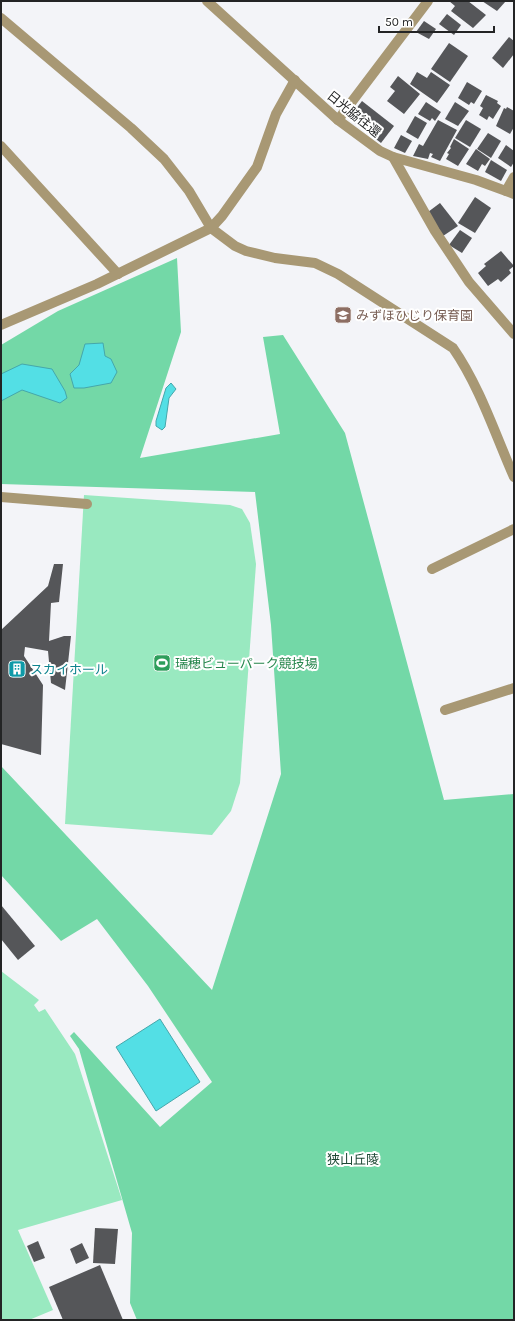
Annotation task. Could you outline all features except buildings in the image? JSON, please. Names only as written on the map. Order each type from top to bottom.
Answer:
[{"type":"street","name":"日光脇往還","points":[[206,1],[338,120],[380,151],[393,157],[476,180],[510,193]]},
{"type":"street","points":[[338,120],[428,1]]},
{"type":"street","points":[[1,18],[132,128],[164,159],[189,191],[211,228],[235,246],[246,251],[276,258],[315,263],[338,274],[453,348],[464,364],[476,389],[514,477]]},
{"type":"street","points":[[1,325],[118,274],[211,228],[222,216],[257,167],[276,114],[286,92],[295,80]]},
{"type":"street","points":[[1,146],[118,274]]},
{"type":"street","points":[[393,157],[435,231],[470,282],[514,334]]},
{"type":"street","points":[[510,193],[514,176]]},
{"type":"street","points":[[1,497],[86,504]]},
{"type":"street","points":[[432,569],[514,529]]},
{"type":"street","points":[[445,710],[514,688]]},
{"type":"green space","name":"狭山丘陵","points":[[177,258],[181,332],[140,458],[280,434],[263,337],[283,335],[345,433],[444,800],[514,794],[514,1320],[137,1320],[130,1303],[132,1233],[79,1049],[70,1036],[74,1032],[160,1127],[212,1082],[148,986],[97,919],[61,941],[1,875],[1,766],[212,990],[281,774],[271,625],[255,492],[1,484],[1,345],[58,311]]},
{"type":"green space","name":"瑞穂ビューパーク競技場","points":[[84,495],[230,505],[242,509],[250,523],[256,564],[240,783],[231,811],[212,835],[65,824]]},
{"type":"green space","points":[[1,971],[39,1000],[34,1005],[39,1012],[45,1009],[75,1054],[122,1200],[18,1230],[53,1310],[29,1320],[1,1320]]},
{"type":"water","points":[[103,343],[105,356],[111,359],[117,372],[111,383],[84,388],[74,388],[70,374],[79,365],[85,344]]},
{"type":"water","points":[[22,364],[52,369],[65,391],[67,398],[60,403],[22,390],[1,401],[1,374]]},
{"type":"water","points":[[171,383],[176,389],[169,398],[165,427],[162,430],[156,426],[156,421],[166,388]]},
{"type":"water","points":[[160,1019],[200,1082],[156,1111],[116,1047]]},
{"type":"place","name":"みずほひじり保育園","points":[[343,315]]},
{"type":"place","name":"瑞穂ビューパーク競技場","points":[[162,663]]},
{"type":"place","name":"スカイホール","points":[[17,669]]}]
